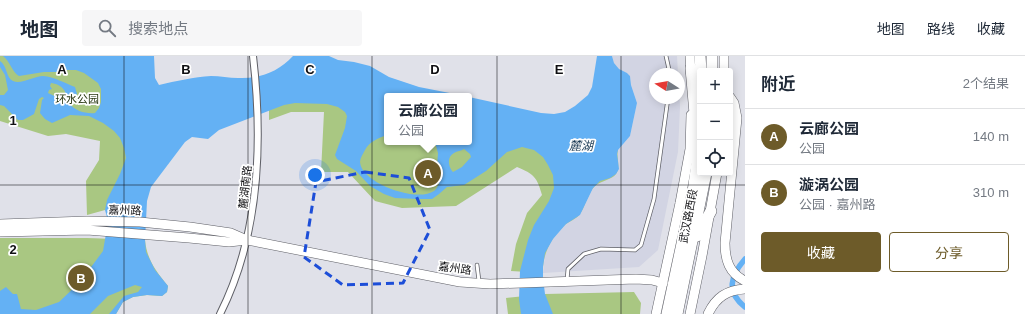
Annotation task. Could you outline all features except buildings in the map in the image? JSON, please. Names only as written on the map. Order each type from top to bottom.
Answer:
[{"type":"highway","points":[[698,140],[696,70],[700,56]]},
{"type":"highway","points":[[712,56],[712,68]]},
{"type":"highway","name":"武汉路西段","points":[[668,314],[697,160]]},
{"type":"highway","name":"武汉路西段","points":[[677,314],[705,176]]},
{"type":"highway","points":[[692,243],[711,211]]},
{"type":"street","name":"麓湖南路","points":[[221,313],[234,283],[247,240],[255,192],[258,155],[253,56]]},
{"type":"street","points":[[656,314],[690,149],[691,112],[696,70],[690,56]]},
{"type":"street","points":[[724,56],[724,68]]},
{"type":"street","points":[[733,102],[737,118],[725,244],[726,260],[731,270],[742,280]]},
{"type":"street","points":[[690,314],[717,176]]},
{"type":"street","name":"嘉州路","points":[[0,224],[87,221],[140,222],[190,227],[231,233],[247,240],[460,282],[490,284],[636,279],[663,282]]},
{"type":"street","name":"嘉州路","points":[[0,232],[86,230],[229,242],[247,240]]},
{"type":"street","points":[[708,314],[716,300],[728,292],[742,289]]},
{"type":"lane","points":[[666,56],[669,68]]},
{"type":"lane","points":[[566,282],[568,269],[584,254],[601,249],[635,250],[641,245],[654,199],[667,104]]},
{"type":"lane","points":[[478,265],[479,283]]},
{"type":"highlighted area","points":[[365,172],[409,178],[430,230],[403,283],[343,285],[304,257],[316,182]]},
{"type":"shaded area","points":[[612,56],[677,56],[678,68],[649,68],[649,104],[680,104],[678,152],[658,250],[639,267],[543,273],[545,253],[553,239],[566,224],[580,215],[593,188],[600,181],[610,178],[619,169],[617,154],[618,150],[630,136],[637,103],[631,85],[630,76],[619,70],[614,63]]},
{"type":"green space","name":"环水公园","points":[[0,56],[20,56],[91,62],[135,169],[105,210],[87,215],[86,181],[99,160],[100,141],[66,134],[48,136],[0,121]]},
{"type":"green space","points":[[269,85],[384,98],[384,145],[472,145],[472,142],[618,150],[618,165],[616,174],[612,178],[601,182],[592,189],[579,215],[566,224],[556,234],[546,252],[543,273],[511,271],[516,244],[527,213],[542,195],[536,180],[531,174],[517,167],[456,206],[402,208],[375,201],[348,172],[321,172],[324,112],[291,112],[269,120]]},
{"type":"green space","points":[[0,238],[145,240],[150,259],[168,286],[167,292],[162,296],[147,295],[133,297],[123,302],[116,314],[0,314]]},
{"type":"green space","points":[[634,292],[641,303],[640,314],[508,314],[506,298],[545,294]]},
{"type":"water","name":"麓湖","points":[[3,56],[154,56],[155,78],[159,85],[185,79],[214,76],[246,78],[261,76],[275,70],[293,56],[329,56],[338,60],[370,66],[389,77],[419,87],[450,93],[384,93],[384,136],[371,143],[360,159],[363,170],[379,184],[403,193],[415,194],[426,194],[434,191],[439,184],[436,180],[438,153],[436,145],[472,145],[472,98],[541,113],[554,114],[565,112],[588,95],[592,87],[597,56],[612,56],[614,63],[619,69],[630,76],[631,85],[637,103],[630,136],[618,150],[617,154],[619,169],[616,174],[610,178],[600,181],[593,188],[580,215],[566,224],[553,239],[545,253],[543,278],[545,294],[553,314],[521,314],[519,299],[520,271],[528,240],[534,225],[549,201],[554,188],[553,175],[543,157],[534,150],[522,147],[507,152],[486,171],[464,185],[447,187],[432,199],[395,198],[370,186],[356,171],[337,159],[335,155],[345,128],[347,116],[345,112],[338,107],[327,104],[295,103],[284,105],[219,130],[208,139],[192,137],[185,142],[151,187],[147,201],[145,240],[146,252],[155,270],[168,286],[167,292],[162,296],[147,295],[133,297],[123,302],[116,314],[109,314],[124,296],[138,292],[142,287],[135,285],[108,296],[90,314],[0,314],[0,291],[6,287],[13,294],[17,294],[21,309],[36,310],[59,302],[80,282],[103,251],[107,228],[107,217],[105,210],[107,200],[126,158],[120,138],[114,131],[103,123],[89,116],[70,115],[52,123],[45,119],[40,113],[42,100],[44,98],[42,97],[39,99],[34,114],[23,120],[18,120],[4,106],[0,105],[0,95],[4,95],[8,90],[5,75],[0,67],[0,61],[13,81],[20,82],[43,76],[75,87],[77,94],[70,104],[78,110],[88,113],[95,113],[101,102],[101,89],[98,83],[84,73],[76,70],[44,72],[19,76]],"holes":[[[51,83],[57,84],[65,92],[66,98],[63,100],[48,93],[49,90],[52,89],[50,86]],[[464,149],[470,154],[471,157],[462,167],[453,172],[449,164],[450,157],[455,152]]]},
{"type":"waterway","points":[[745,259],[736,272],[732,284],[735,296],[745,307]]},
{"type":"place","name":"云廊公园","points":[[428,173]]},
{"type":"place","name":"漩涡公园","points":[[81,278]]}]
